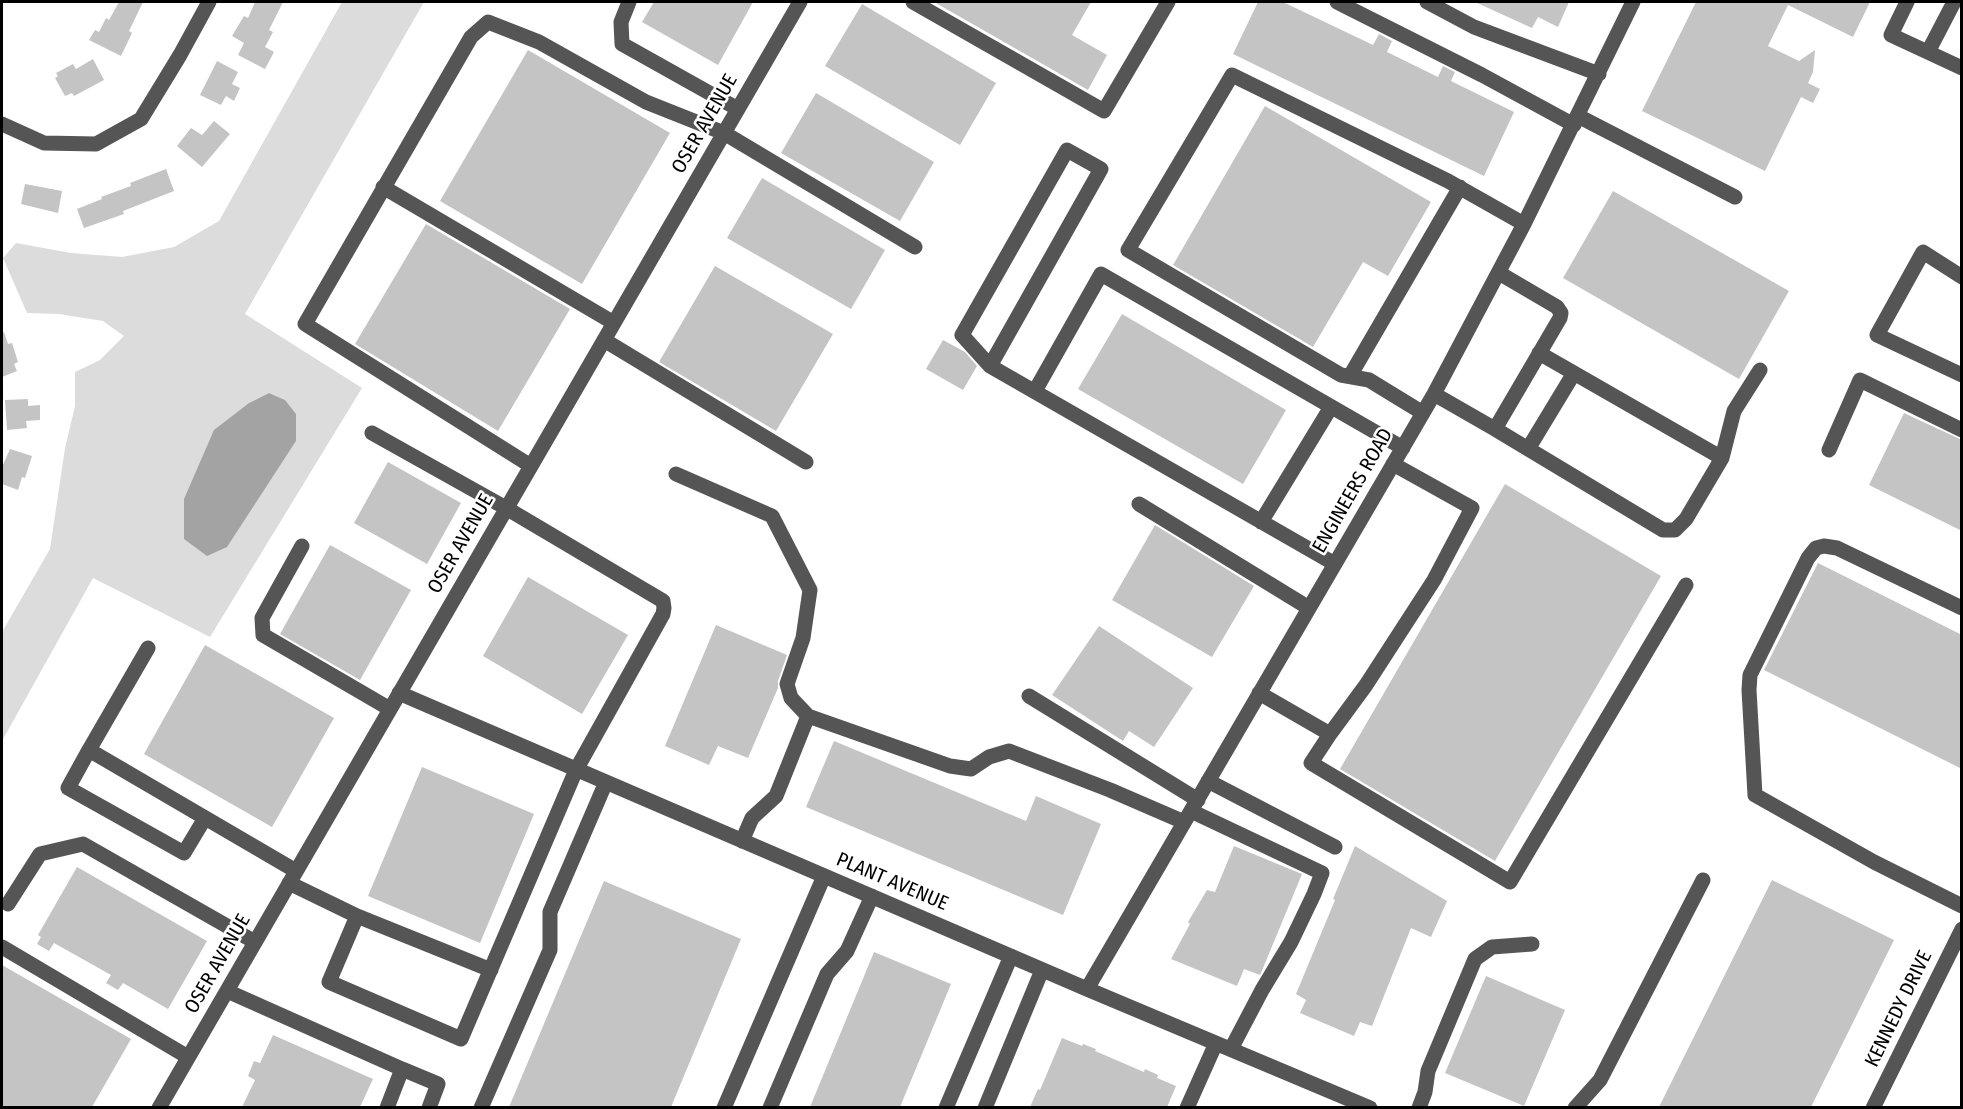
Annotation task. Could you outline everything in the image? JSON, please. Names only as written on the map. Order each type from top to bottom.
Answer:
[{"type":"street","points":[[2,124],[44,143],[96,144],[141,119],[209,2]]},
{"type":"street","points":[[629,2],[621,22],[622,44],[738,109]]},
{"type":"street","name":"OSER AVENUE","points":[[159,1107],[800,2]]},
{"type":"street","points":[[913,2],[1104,111],[1168,2]]},
{"type":"street","points":[[1337,2],[1735,197]]},
{"type":"street","points":[[1427,2],[1474,27],[1599,74]]},
{"type":"street","name":"ENGINEERS ROAD","points":[[1087,989],[1434,394],[1524,224],[1633,2]]},
{"type":"street","points":[[1907,2],[1891,35],[1962,69]]},
{"type":"street","points":[[1928,52],[1954,2]]},
{"type":"street","points":[[531,466],[305,324],[471,37],[488,22],[538,42],[646,102],[724,134],[915,248]]},
{"type":"street","points":[[1423,413],[1369,380],[1341,375],[1128,250],[1232,75],[1460,187],[1524,224]]},
{"type":"street","points":[[990,366],[1101,169],[1067,150],[962,335],[990,366],[1335,564]]},
{"type":"street","points":[[383,187],[614,323]]},
{"type":"street","points":[[1350,376],[1460,187]]},
{"type":"street","points":[[1962,277],[1923,252],[1877,334],[1962,375]]},
{"type":"street","points":[[1495,429],[1561,313],[1557,307],[1499,273]]},
{"type":"street","points":[[1035,391],[1101,274],[1402,448]]},
{"type":"street","points":[[604,340],[806,462]]},
{"type":"street","points":[[1539,353],[1722,458]]},
{"type":"street","points":[[1434,394],[1663,530],[1675,530],[1686,519],[1722,458],[1734,411],[1760,370]]},
{"type":"street","points":[[1528,449],[1574,373]]},
{"type":"street","points":[[1829,450],[1860,380],[1962,430]]},
{"type":"street","points":[[1261,522],[1331,407]]},
{"type":"street","points":[[357,916],[329,982],[462,1039],[576,770],[663,614],[664,608],[663,601],[506,508],[372,433]]},
{"type":"street","points":[[1393,464],[1472,508],[1434,580],[1366,685],[1311,764],[1510,882],[1686,585]]},
{"type":"street","points":[[676,474],[772,516],[810,590],[803,638],[787,684],[791,698],[808,716],[950,766],[971,769],[988,757],[1009,751],[1110,790],[1191,811]]},
{"type":"street","points":[[1139,504],[1310,608]]},
{"type":"street","points":[[303,546],[262,618],[264,634],[390,709]]},
{"type":"street","points":[[1962,608],[1837,548],[1824,546],[1816,548],[1808,558],[1750,675],[1749,690],[1755,795],[1874,862],[1962,906]]},
{"type":"street","points":[[148,648],[68,788],[184,853],[206,818]]},
{"type":"street","name":"PLANT AVENUE","points":[[399,693],[1042,970],[1370,1107]]},
{"type":"street","points":[[1259,693],[1330,734]]},
{"type":"street","points":[[1029,696],[1191,811],[1322,873],[1291,942],[1262,990],[1231,1049]]},
{"type":"street","points":[[742,841],[752,818],[776,796],[808,716]]},
{"type":"street","points":[[89,750],[206,818],[292,877],[357,916],[490,970]]},
{"type":"street","points":[[1208,781],[1335,847]]},
{"type":"street","points":[[481,1107],[550,950],[550,912],[606,782]]},
{"type":"street","points":[[8,904],[40,854],[84,844],[255,942]]},
{"type":"street","points":[[724,1107],[824,876]]},
{"type":"street","points":[[1575,1107],[1600,1080],[1703,880]]},
{"type":"street","points":[[770,1107],[827,974],[848,951],[872,896]]},
{"type":"street","name":"KENNEDY DRIVE","points":[[1873,1107],[1958,945],[1962,929]]},
{"type":"street","points":[[1419,1107],[1425,1092],[1428,1071],[1475,959],[1492,947],[1532,944]]},
{"type":"street","points":[[2,947],[188,1057]]},
{"type":"street","points":[[946,1107],[1011,956]]},
{"type":"street","points":[[985,1107],[1042,970]]},
{"type":"street","points":[[226,991],[438,1084],[429,1107]]},
{"type":"street","points":[[1187,1107],[1216,1043]]},
{"type":"street","points":[[387,1107],[402,1069]]},
{"type":"shaded area","points":[[342,2],[424,2],[245,314],[362,388],[210,637],[93,578],[2,741],[2,632],[50,549],[65,448],[75,406],[75,372],[100,360],[124,336],[103,321],[59,314],[27,313],[3,258],[16,243],[71,253],[122,257],[174,247],[219,221]],"holes":[[[269,393],[285,400],[296,441],[249,511],[249,403]]]},
{"type":"shaded area","points":[[269,393],[285,400],[296,414],[296,441],[227,547],[207,556],[184,539],[184,499],[214,430],[249,403]]},
{"type":"building","points":[[119,2],[143,2],[129,31],[132,33],[121,56],[89,40],[95,30],[99,32],[106,18],[109,20]]},
{"type":"building","points":[[255,2],[283,2],[269,30],[273,32],[265,47],[274,52],[265,69],[238,55],[244,43],[232,36],[244,16],[248,18]]},
{"type":"building","points":[[654,2],[753,2],[718,65],[642,22]]},
{"type":"building","points":[[934,2],[1091,2],[1072,35],[1107,55],[1088,90]]},
{"type":"building","points":[[1258,2],[1283,2],[1373,45],[1379,34],[1392,41],[1387,52],[1438,77],[1443,66],[1455,72],[1451,81],[1514,112],[1484,176],[1233,54]]},
{"type":"building","points":[[1475,2],[1569,2],[1558,27],[1538,17],[1532,28]]},
{"type":"building","points":[[1696,2],[1870,2],[1853,37],[1788,5],[1768,46],[1799,61],[1815,50],[1813,72],[1808,83],[1820,89],[1813,103],[1801,97],[1765,171],[1642,111]]},
{"type":"building","points":[[862,4],[996,83],[960,145],[825,66]]},
{"type":"building","points":[[528,50],[670,133],[582,284],[440,201]]},
{"type":"building","points":[[93,59],[104,80],[74,96],[72,93],[65,96],[55,78],[58,76],[56,73],[73,64],[76,69]]},
{"type":"building","points":[[217,61],[238,72],[232,84],[240,88],[234,101],[226,96],[221,105],[200,95]]},
{"type":"building","points":[[816,93],[934,162],[900,221],[781,153]]},
{"type":"building","points":[[1265,106],[1431,202],[1388,276],[1363,262],[1313,347],[1173,265]]},
{"type":"building","points":[[214,121],[230,134],[202,167],[177,146],[191,128],[202,135]]},
{"type":"building","points":[[166,169],[174,191],[123,211],[124,214],[84,228],[77,209],[131,186],[130,183]]},
{"type":"building","points":[[762,178],[885,250],[851,309],[727,238]]},
{"type":"building","points":[[25,184],[62,191],[58,213],[21,204]]},
{"type":"building","points":[[1613,191],[1789,291],[1739,379],[1563,278]]},
{"type":"building","points":[[426,224],[570,309],[498,431],[355,344]]},
{"type":"building","points":[[715,266],[833,334],[776,431],[659,362]]},
{"type":"building","points":[[1122,314],[1286,410],[1243,484],[1078,389]]},
{"type":"building","points":[[4,332],[8,344],[12,343],[18,362],[14,364],[17,371],[2,377],[2,333]]},
{"type":"building","points":[[943,340],[965,352],[977,366],[963,390],[926,369]]},
{"type":"building","points":[[28,399],[28,406],[40,405],[40,420],[26,421],[27,428],[7,430],[5,400]]},
{"type":"building","points":[[1904,413],[1962,440],[1962,531],[1869,485]]},
{"type":"building","points":[[10,449],[32,456],[25,478],[22,477],[18,490],[2,484],[2,467]]},
{"type":"building","points":[[388,462],[461,503],[427,564],[354,523]]},
{"type":"building","points":[[1505,484],[1661,576],[1495,861],[1340,769]]},
{"type":"building","points":[[1155,525],[1254,586],[1212,657],[1112,600]]},
{"type":"building","points":[[330,545],[411,590],[360,680],[280,634]]},
{"type":"building","points":[[1818,563],[1962,635],[1962,769],[1764,670]]},
{"type":"building","points":[[528,577],[628,635],[582,714],[483,656]]},
{"type":"building","points":[[716,625],[787,655],[778,681],[778,688],[748,758],[718,746],[709,765],[665,746]]},
{"type":"building","points":[[1099,626],[1193,688],[1154,747],[1129,731],[1123,741],[1052,695]]},
{"type":"building","points":[[205,645],[334,718],[272,827],[144,754]]},
{"type":"building","points":[[834,741],[1026,821],[1036,796],[1101,824],[1063,915],[806,807]]},
{"type":"building","points":[[422,767],[534,814],[480,943],[368,896]]},
{"type":"building","points":[[1234,846],[1302,874],[1260,975],[1244,969],[1237,986],[1171,959],[1190,924],[1188,922],[1207,890],[1215,892]]},
{"type":"building","points":[[1355,846],[1447,901],[1431,937],[1411,928],[1372,1026],[1360,1022],[1354,1036],[1300,1013],[1306,1000],[1296,994]]},
{"type":"building","points":[[77,867],[207,941],[168,1009],[123,983],[118,990],[106,983],[111,975],[54,943],[49,951],[37,944],[41,937],[38,935]]},
{"type":"building","points":[[1772,880],[1894,940],[1811,1107],[1659,1107]]},
{"type":"building","points":[[604,881],[741,939],[671,1107],[509,1107]]},
{"type":"building","points":[[874,952],[951,984],[900,1107],[810,1107]]},
{"type":"building","points":[[2,965],[131,1039],[92,1107],[2,1107]]},
{"type":"building","points":[[1486,976],[1565,1010],[1524,1106],[1445,1073]]},
{"type":"building","points":[[273,1035],[373,1079],[360,1107],[242,1107],[255,1080],[248,1076],[254,1061],[260,1063]]},
{"type":"building","points":[[1062,1038],[1096,1049],[1095,1051],[1144,1072],[1145,1069],[1158,1075],[1157,1078],[1176,1086],[1167,1107],[1030,1107],[1038,1089],[1040,1090]]}]
